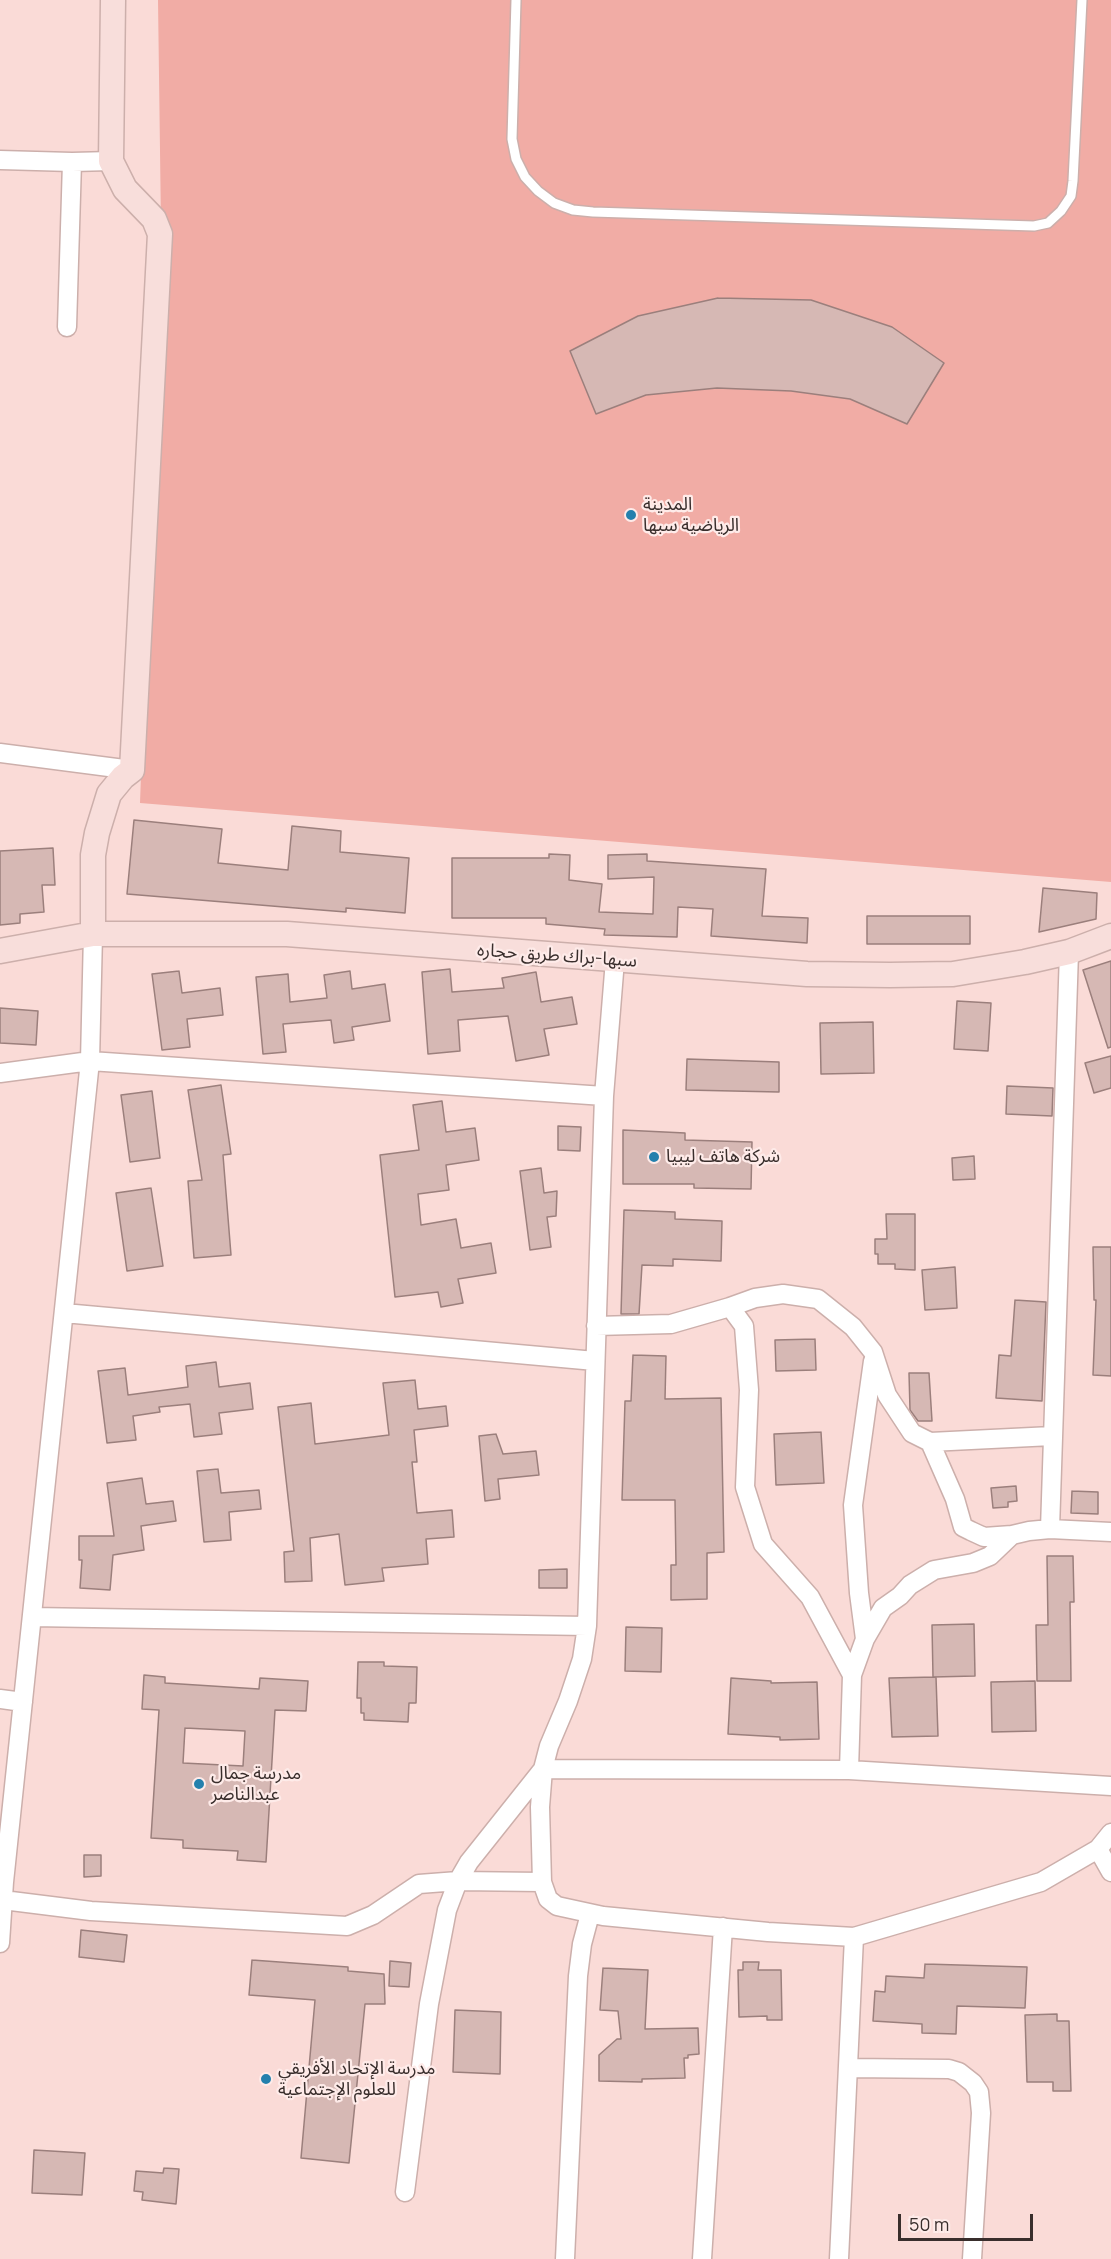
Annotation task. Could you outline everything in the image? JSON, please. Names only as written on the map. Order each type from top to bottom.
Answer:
[{"type":"main road","points":[[93,934],[93,855],[97,833],[109,794],[132,770],[160,234],[154,219],[125,189],[111,161],[113,0]]},
{"type":"main road","name":"سبها-براك طريق حجاره","points":[[0,951],[93,934],[287,934],[807,974],[911,975],[953,974],[1069,952],[1111,936]]},
{"type":"street","points":[[0,160],[111,161]]},
{"type":"street","points":[[67,327],[72,162]]},
{"type":"street","points":[[0,753],[132,770]]},
{"type":"street","points":[[0,1943],[2,1888],[90,1061],[93,934]]},
{"type":"street","points":[[1050,1530],[1069,952]]},
{"type":"street","points":[[615,960],[604,1096],[587,1626],[582,1659],[568,1701],[549,1746],[543,1769],[540,1807],[542,1882],[548,1899],[552,1903],[590,1914],[854,1938],[1041,1882],[1098,1849],[1111,1833]]},
{"type":"street","points":[[0,1073],[90,1061],[604,1096]]},
{"type":"street","points":[[596,1326],[670,1324],[755,1298],[783,1294],[818,1299],[853,1327],[874,1356],[887,1395],[912,1433],[930,1442],[1052,1436]]},
{"type":"street","points":[[730,1307],[744,1326],[748,1390],[745,1487],[754,1518],[763,1544],[810,1597],[852,1674]]},
{"type":"street","points":[[64,1313],[595,1361]]},
{"type":"street","points":[[865,1639],[859,1593],[853,1505],[874,1356]]},
{"type":"street","points":[[930,1442],[955,1499],[963,1527],[984,1537],[1050,1530],[1111,1532]]},
{"type":"street","points":[[849,1770],[852,1674],[865,1639],[883,1608],[920,1578],[934,1570],[973,1563],[990,1556],[1012,1535]]},
{"type":"street","points":[[32,1617],[587,1626]]},
{"type":"street","points":[[0,1699],[23,1702]]},
{"type":"street","points":[[543,1769],[849,1770],[1111,1786]]},
{"type":"street","points":[[405,2193],[429,2004],[447,1910],[458,1881],[469,1862],[543,1769]]},
{"type":"street","points":[[1098,1849],[1111,1872]]},
{"type":"street","points":[[2,1888],[91,1911],[347,1926],[373,1915],[419,1884],[458,1881],[542,1882]]},
{"type":"street","points":[[565,2259],[578,1976],[582,1944],[590,1914]]},
{"type":"street","points":[[702,2259],[723,1927]]},
{"type":"street","points":[[839,2259],[854,1938]]},
{"type":"street","points":[[849,2068],[949,2069],[959,2072],[973,2083],[979,2092],[981,2113],[972,2259]]},
{"type":"lane","points":[[516,0],[512,140],[516,159],[525,177],[538,192],[554,203],[573,210],[593,212],[1034,226],[1048,223],[1061,211],[1071,196],[1082,0]]},
{"type":"shaded area","name":"المدينة الرياضية سبها","points":[[158,0],[1111,0],[1111,882],[140,803],[161,226]]},
{"type":"building","points":[[718,298],[811,300],[892,327],[944,363],[907,424],[850,399],[791,391],[717,388],[646,395],[596,414],[570,351],[638,316]]},
{"type":"building","points":[[134,820],[222,829],[218,863],[288,870],[292,826],[341,831],[340,852],[409,858],[405,913],[346,908],[346,912],[127,894]]},
{"type":"building","points":[[53,848],[55,885],[42,885],[44,912],[20,914],[20,923],[0,925],[0,851]]},
{"type":"building","points":[[549,854],[570,855],[569,880],[602,884],[599,912],[653,914],[654,877],[608,879],[608,855],[647,854],[647,861],[766,869],[762,916],[808,918],[807,943],[711,936],[713,909],[678,907],[677,937],[604,935],[605,929],[546,924],[546,918],[452,918],[452,858],[549,858]]},
{"type":"building","points":[[1043,888],[1097,893],[1096,919],[1039,932]]},
{"type":"building","points":[[867,916],[970,916],[970,944],[867,944]]},
{"type":"building","points":[[1111,961],[1111,1047],[1108,1048],[1083,970]]},
{"type":"building","points":[[450,969],[452,992],[504,988],[502,978],[536,972],[541,1002],[572,997],[577,1024],[544,1029],[549,1055],[516,1061],[508,1016],[458,1020],[460,1051],[428,1054],[422,972]]},
{"type":"building","points":[[179,971],[182,993],[220,988],[223,1015],[187,1019],[190,1047],[162,1050],[152,974]]},
{"type":"building","points":[[350,971],[352,989],[385,984],[390,1021],[352,1027],[354,1040],[334,1043],[331,1020],[283,1024],[286,1052],[263,1054],[256,977],[288,974],[290,1002],[327,998],[324,975]]},
{"type":"building","points":[[957,1001],[991,1003],[988,1051],[954,1049]]},
{"type":"building","points":[[0,1008],[38,1011],[36,1045],[0,1043]]},
{"type":"building","points":[[873,1022],[874,1073],[821,1074],[820,1023]]},
{"type":"building","points":[[1111,1056],[1111,1088],[1094,1093],[1085,1063]]},
{"type":"building","points":[[687,1059],[779,1062],[779,1092],[686,1090]]},
{"type":"building","points":[[221,1085],[231,1154],[223,1155],[231,1255],[194,1258],[188,1181],[202,1180],[188,1090]]},
{"type":"building","points":[[1007,1086],[1053,1088],[1052,1116],[1006,1114]]},
{"type":"building","points":[[152,1091],[160,1158],[130,1162],[121,1095]]},
{"type":"building","points":[[442,1101],[446,1132],[475,1128],[479,1160],[446,1165],[449,1190],[418,1194],[421,1225],[456,1219],[461,1248],[491,1243],[496,1273],[458,1279],[463,1303],[441,1307],[438,1292],[395,1297],[380,1155],[419,1150],[413,1105]]},
{"type":"building","points":[[558,1126],[581,1127],[580,1151],[558,1150]]},
{"type":"building","points":[[623,1130],[685,1133],[685,1140],[752,1142],[751,1189],[694,1188],[694,1184],[623,1184]]},
{"type":"building","points":[[974,1156],[975,1179],[953,1180],[952,1158]]},
{"type":"building","points":[[541,1168],[544,1193],[557,1191],[556,1216],[547,1217],[551,1247],[530,1250],[520,1171]]},
{"type":"building","points":[[151,1188],[163,1266],[127,1271],[116,1193]]},
{"type":"building","points":[[624,1210],[675,1212],[675,1219],[722,1221],[721,1261],[673,1259],[673,1266],[642,1265],[639,1314],[621,1314]]},
{"type":"building","points":[[886,1214],[915,1214],[915,1270],[895,1269],[895,1264],[878,1264],[875,1239],[887,1239]]},
{"type":"building","points":[[1093,1247],[1111,1247],[1111,1376],[1093,1375],[1096,1300],[1094,1300]]},
{"type":"building","points":[[955,1267],[957,1308],[925,1310],[922,1270]]},
{"type":"building","points":[[1015,1300],[1046,1302],[1042,1401],[996,1398],[999,1355],[1011,1356]]},
{"type":"building","points":[[815,1339],[816,1370],[776,1371],[775,1340]]},
{"type":"building","points":[[633,1355],[666,1356],[665,1399],[721,1398],[724,1552],[707,1553],[707,1599],[671,1600],[671,1565],[676,1565],[675,1500],[622,1500],[625,1401],[631,1401]]},
{"type":"building","points":[[216,1362],[219,1387],[250,1383],[253,1409],[219,1413],[222,1434],[194,1437],[190,1404],[159,1407],[160,1412],[133,1416],[136,1440],[107,1443],[98,1371],[125,1368],[128,1395],[188,1387],[186,1366]]},
{"type":"building","points":[[909,1373],[929,1373],[932,1421],[918,1421],[910,1410]]},
{"type":"building","points":[[415,1380],[418,1409],[446,1406],[448,1426],[414,1430],[417,1462],[412,1462],[417,1513],[452,1510],[454,1537],[426,1539],[428,1564],[382,1568],[384,1581],[345,1585],[339,1534],[310,1538],[312,1581],[285,1582],[284,1552],[294,1551],[278,1407],[311,1403],[315,1444],[389,1435],[383,1383]]},
{"type":"building","points":[[821,1432],[824,1483],[776,1485],[774,1434]]},
{"type":"building","points":[[496,1434],[503,1454],[536,1451],[539,1475],[498,1479],[500,1499],[485,1501],[479,1436]]},
{"type":"building","points":[[218,1469],[221,1493],[259,1490],[261,1509],[229,1512],[231,1540],[204,1542],[197,1471]]},
{"type":"building","points":[[142,1478],[146,1504],[173,1501],[176,1521],[141,1526],[144,1550],[113,1555],[110,1590],[80,1588],[82,1560],[79,1560],[79,1536],[114,1536],[107,1483]]},
{"type":"building","points":[[1016,1486],[1017,1501],[1008,1502],[1008,1507],[993,1508],[991,1488]]},
{"type":"building","points":[[1072,1491],[1098,1492],[1098,1514],[1071,1513]]},
{"type":"building","points":[[1047,1556],[1073,1556],[1074,1602],[1070,1602],[1071,1681],[1037,1681],[1036,1625],[1048,1625]]},
{"type":"building","points":[[567,1569],[567,1588],[539,1588],[539,1570]]},
{"type":"building","points":[[974,1624],[975,1676],[933,1677],[932,1625]]},
{"type":"building","points":[[626,1627],[662,1628],[661,1672],[625,1671]]},
{"type":"building","points":[[358,1662],[384,1662],[384,1666],[417,1667],[416,1703],[409,1703],[408,1722],[364,1720],[364,1713],[361,1713],[361,1698],[357,1698]]},
{"type":"building","points":[[144,1675],[165,1677],[165,1683],[259,1689],[260,1678],[308,1681],[306,1711],[275,1710],[266,1862],[237,1860],[238,1851],[183,1848],[183,1840],[151,1838],[159,1710],[142,1709]],"holes":[[[185,1728],[245,1731],[243,1766],[183,1763]]]},
{"type":"building","points":[[936,1677],[938,1736],[892,1737],[889,1678]]},
{"type":"building","points":[[731,1678],[771,1681],[771,1683],[817,1682],[819,1739],[780,1740],[780,1737],[728,1734]]},
{"type":"building","points":[[1035,1681],[1036,1731],[992,1732],[991,1682]]},
{"type":"building","points":[[84,1855],[101,1855],[101,1876],[84,1877]]},
{"type":"building","points":[[81,1930],[127,1935],[124,1962],[79,1957]]},
{"type":"building","points":[[252,1960],[348,1967],[348,1971],[384,1974],[385,2004],[365,2004],[349,2163],[301,2158],[315,2000],[249,1995]]},
{"type":"building","points":[[390,1961],[411,1963],[409,1987],[389,1986]]},
{"type":"building","points":[[743,1962],[759,1962],[758,1970],[781,1970],[782,2020],[767,2020],[767,2016],[739,2017],[738,1970],[743,1970]]},
{"type":"building","points":[[925,1964],[1027,1967],[1025,2008],[957,2006],[956,2034],[922,2033],[922,2024],[873,2021],[875,1991],[885,1992],[886,1976],[924,1978]]},
{"type":"building","points":[[603,1968],[648,1970],[645,2029],[698,2028],[699,2054],[688,2055],[688,2058],[684,2058],[685,2078],[642,2079],[642,2082],[599,2081],[599,2055],[617,2039],[621,2039],[618,2011],[600,2010]]},
{"type":"building","points":[[455,2010],[501,2012],[500,2074],[453,2072]]},
{"type":"building","points":[[1057,2014],[1057,2021],[1069,2021],[1071,2091],[1053,2091],[1053,2082],[1027,2082],[1025,2015]]},
{"type":"building","points":[[34,2150],[85,2153],[82,2195],[32,2193]]},
{"type":"building","points":[[164,2168],[179,2169],[176,2204],[142,2200],[143,2192],[134,2191],[136,2171],[163,2173]]},
{"type":"place","name":"المدينة الرياضية سبها","points":[[631,515]]},
{"type":"place","name":"شركة هاتف ليبيا","points":[[654,1157]]},
{"type":"place","name":"مدرسة جمال عبدالناصر","points":[[199,1784]]},
{"type":"place","name":"مدرسة الإتحاد الأفريقي للعلوم الإجتماعية","points":[[266,2079]]}]
